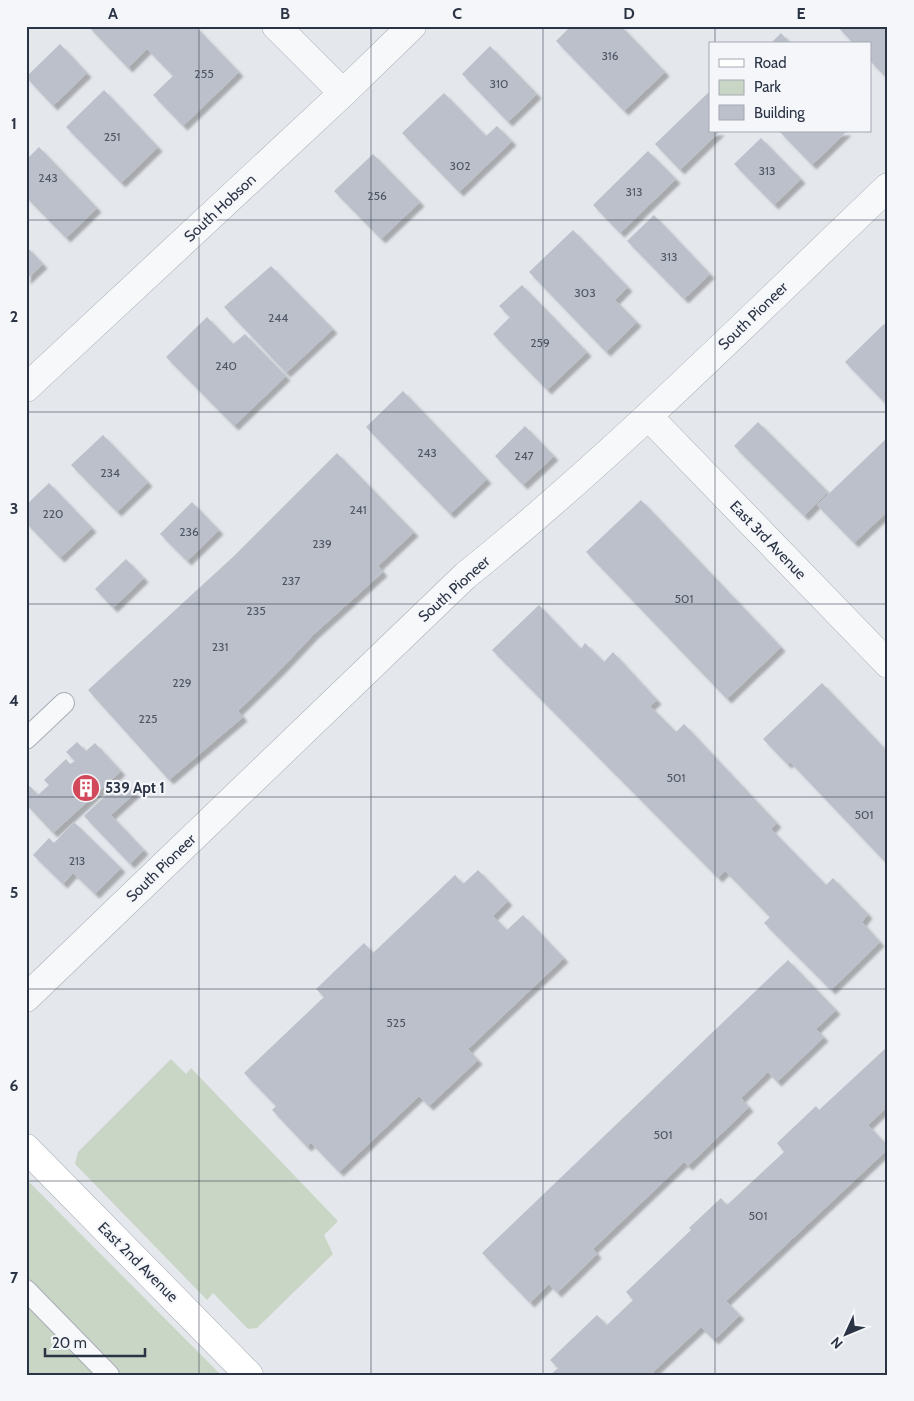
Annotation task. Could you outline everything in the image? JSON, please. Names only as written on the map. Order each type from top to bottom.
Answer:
[{"type":"street","points":[[276,26],[343,94]]},
{"type":"street","name":"South Hobson","points":[[26,388],[343,94],[412,26]]},
{"type":"street","name":"South Pioneer","points":[[26,998],[465,576],[521,531],[648,416],[888,187]]},
{"type":"street","name":"East 3rd Avenue","points":[[648,416],[888,664]]},
{"type":"street","name":"East 2nd Avenue","points":[[26,1148],[249,1375]]},
{"type":"lane","points":[[26,739],[64,703]]},
{"type":"lane","points":[[26,1290],[109,1375]]},
{"type":"green space","points":[[171,1059],[186,1074],[191,1068],[338,1221],[324,1235],[333,1254],[257,1328],[248,1329],[213,1293],[207,1300],[75,1164],[78,1152]]},
{"type":"green space","points":[[26,1179],[221,1375],[26,1375]]},
{"type":"building","points":[[88,26],[195,26],[239,72],[183,126],[153,95],[173,76],[147,49],[128,68]]},
{"type":"building","points":[[571,26],[621,26],[665,72],[624,111],[556,41]]},
{"type":"building","points":[[837,26],[888,26],[888,79],[872,63],[872,42],[852,42]]},
{"type":"building","points":[[781,33],[789,42],[772,42]]},
{"type":"building","points":[[60,44],[87,73],[53,106],[26,77]]},
{"type":"building","points":[[490,46],[537,94],[508,122],[462,74]]},
{"type":"building","points":[[104,90],[158,147],[121,183],[66,127]]},
{"type":"building","points":[[709,92],[709,132],[719,132],[680,170],[655,144]]},
{"type":"building","points":[[444,93],[486,136],[497,126],[512,141],[459,192],[402,133]]},
{"type":"building","points":[[780,132],[846,132],[812,165]]},
{"type":"building","points":[[761,138],[801,179],[774,205],[734,164]]},
{"type":"building","points":[[39,147],[97,208],[66,238],[26,197],[26,160]]},
{"type":"building","points":[[648,151],[676,179],[620,233],[593,205]]},
{"type":"building","points":[[373,154],[420,202],[381,239],[334,191]]},
{"type":"building","points":[[654,215],[710,274],[684,299],[627,241]]},
{"type":"building","points":[[573,230],[628,287],[615,300],[637,322],[606,352],[529,272]]},
{"type":"building","points":[[26,246],[43,264],[26,280]]},
{"type":"building","points":[[271,266],[333,329],[286,373],[224,307]]},
{"type":"building","points":[[522,285],[587,352],[547,390],[493,334],[510,317],[499,306]]},
{"type":"building","points":[[207,317],[233,344],[245,334],[286,376],[234,426],[166,357]]},
{"type":"building","points":[[884,324],[888,327],[888,406],[845,362]]},
{"type":"building","points":[[403,391],[487,479],[450,514],[366,427]]},
{"type":"building","points":[[758,422],[828,492],[804,516],[734,446]]},
{"type":"building","points":[[525,426],[554,456],[523,485],[495,456]]},
{"type":"building","points":[[103,435],[148,482],[117,512],[71,465]]},
{"type":"building","points":[[888,437],[888,511],[854,543],[817,505]]},
{"type":"building","points":[[337,453],[414,532],[378,566],[383,572],[313,635],[238,711],[243,717],[169,780],[88,690],[234,556]]},
{"type":"building","points":[[49,483],[92,528],[60,558],[26,523],[26,505]]},
{"type":"building","points":[[641,500],[781,647],[727,699],[586,552]]},
{"type":"building","points":[[192,502],[219,530],[187,561],[160,534]]},
{"type":"building","points":[[126,559],[144,578],[113,608],[95,589]]},
{"type":"building","points":[[539,605],[581,649],[585,643],[604,662],[613,652],[657,700],[650,706],[676,732],[684,724],[777,823],[771,829],[826,885],[833,878],[868,914],[862,922],[880,942],[831,990],[764,923],[770,917],[725,871],[718,878],[492,650]]},
{"type":"building","points":[[822,683],[888,752],[888,865],[790,762],[787,764],[763,739]]},
{"type":"building","points":[[77,742],[86,751],[95,743],[121,771],[53,833],[26,804],[26,790],[30,786],[38,795],[49,785],[44,780],[66,759],[70,764],[75,761],[66,752]]},
{"type":"building","points":[[122,780],[135,793],[111,815],[144,850],[130,864],[84,816]]},
{"type":"building","points":[[74,822],[121,868],[95,894],[73,873],[63,884],[33,855],[49,838],[54,843]]},
{"type":"building","points":[[478,870],[508,901],[493,916],[507,930],[523,915],[564,958],[468,1049],[478,1060],[429,1106],[419,1096],[339,1172],[311,1143],[307,1147],[272,1110],[276,1106],[244,1073],[324,997],[316,989],[364,943],[373,953],[455,875],[463,884]]},
{"type":"building","points":[[788,960],[836,1010],[816,1029],[824,1037],[777,1082],[768,1072],[741,1098],[749,1107],[688,1166],[684,1162],[593,1249],[597,1254],[557,1293],[549,1284],[530,1303],[482,1253]]},
{"type":"building","points":[[888,1046],[888,1106],[868,1125],[888,1146],[888,1149],[726,1301],[740,1315],[714,1340],[701,1327],[653,1372],[656,1375],[550,1375],[558,1368],[550,1360],[597,1315],[607,1325],[633,1300],[626,1292],[691,1230],[689,1228],[721,1198],[727,1205],[784,1152],[777,1143],[816,1106],[819,1110]]},
{"type":"place","name":"539 Apt 1","points":[[86,788]]}]
